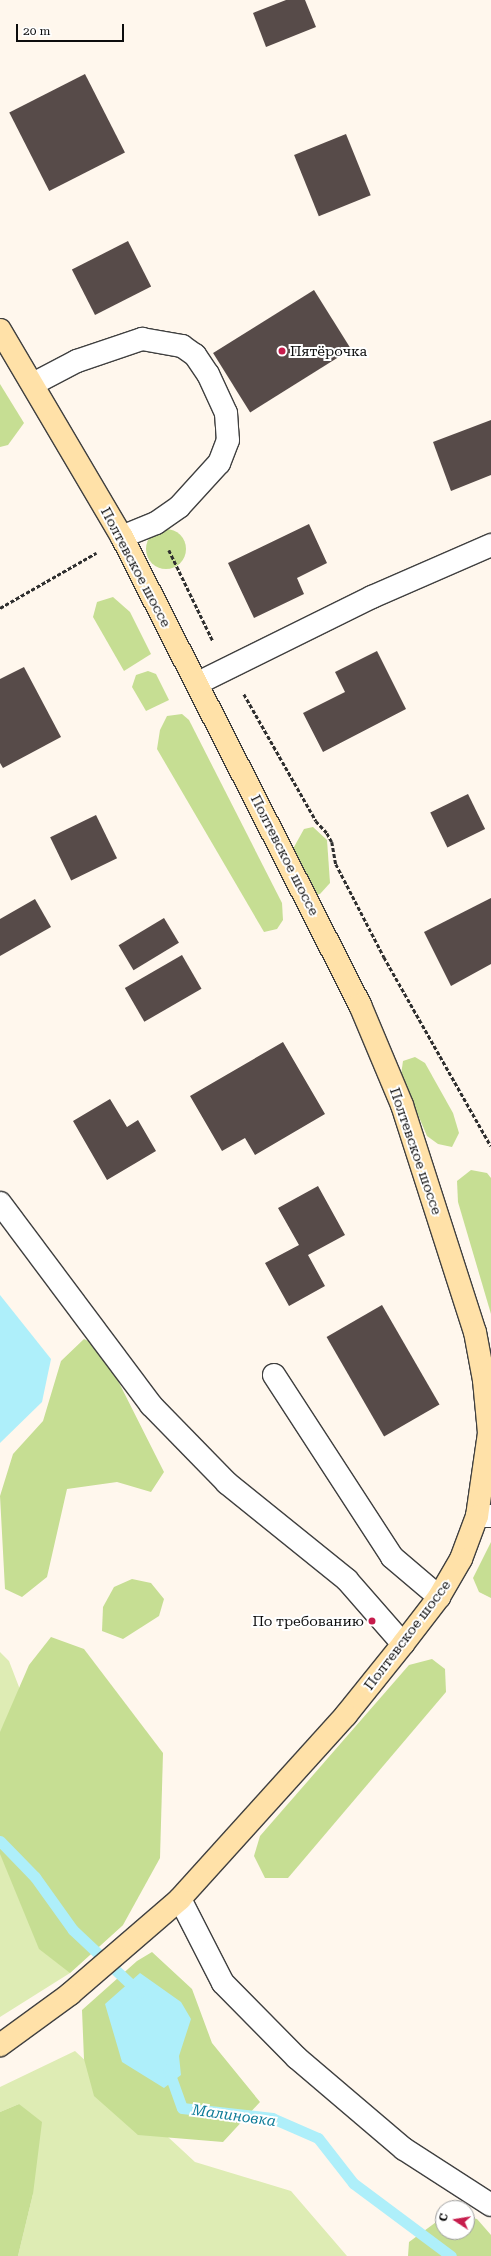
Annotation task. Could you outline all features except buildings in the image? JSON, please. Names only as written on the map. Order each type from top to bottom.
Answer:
[{"type":"street","name":"Полтевское шоссе","points":[[0,330],[122,537],[198,683],[360,1005],[402,1105],[475,1332],[484,1380],[489,1433],[484,1516],[439,1597],[403,1644],[346,1715],[180,1899],[70,1994],[0,2045]]},
{"type":"street","points":[[33,384],[77,361],[142,339],[182,346],[195,355],[218,391],[226,413],[228,440],[219,463],[198,488],[179,506],[156,523],[122,537]]},
{"type":"street","points":[[198,683],[372,597],[491,545]]},
{"type":"street","points":[[0,1202],[151,1405],[226,1483],[348,1580],[403,1644]]},
{"type":"street","points":[[274,1375],[392,1557],[439,1597]]},
{"type":"street","points":[[180,1899],[222,1983],[296,2058],[404,2149],[491,2205]]},
{"type":"path","points":[[156,523],[219,653],[229,668],[316,822],[327,833],[332,842],[336,864],[384,957],[491,1146]]},
{"type":"path","points":[[0,608],[122,537]]},
{"type":"green space","points":[[0,384],[24,423],[8,445],[0,447]]},
{"type":"green space","points":[[166,529],[180,535],[186,549],[180,563],[166,569],[152,563],[146,549],[152,535]]},
{"type":"green space","points":[[113,597],[130,612],[151,654],[124,671],[93,617],[97,602]]},
{"type":"green space","points":[[148,671],[156,674],[169,700],[146,711],[132,687],[136,675]]},
{"type":"green space","points":[[182,714],[189,720],[282,903],[283,920],[277,929],[264,932],[157,749],[160,730],[167,716]]},
{"type":"green space","points":[[313,827],[327,840],[330,883],[320,894],[311,896],[293,863],[294,847],[304,829]]},
{"type":"green space","points":[[415,1057],[425,1063],[453,1113],[459,1133],[452,1147],[438,1144],[427,1136],[401,1075],[403,1061]]},
{"type":"green space","points":[[471,1170],[487,1173],[491,1178],[491,1314],[458,1202],[457,1181]]},
{"type":"green space","points":[[84,1339],[101,1347],[164,1472],[151,1492],[117,1482],[67,1489],[47,1577],[22,1597],[5,1589],[0,1496],[13,1454],[43,1421],[61,1361]]},
{"type":"green space","points":[[491,1542],[491,1598],[479,1592],[473,1578]]},
{"type":"green space","points":[[132,1579],[151,1583],[164,1599],[159,1616],[123,1639],[102,1631],[103,1607],[114,1587]]},
{"type":"green space","points":[[51,1637],[84,1649],[163,1753],[160,1858],[123,1925],[70,1973],[39,1949],[0,1854],[0,1732],[29,1665]]},
{"type":"green space","points":[[0,1652],[9,1661],[39,1739],[123,1925],[70,1973],[0,2017]]},
{"type":"green space","points":[[432,1659],[445,1669],[446,1692],[288,1878],[265,1878],[254,1856],[260,1836],[409,1665]]},
{"type":"green space","points":[[152,1952],[192,1989],[212,2043],[260,2102],[223,2142],[138,2135],[94,2096],[84,2059],[82,2010],[137,1961]]},
{"type":"green space","points":[[75,2051],[195,2162],[291,2191],[347,2256],[18,2256],[33,2194],[19,2104],[0,2112],[0,2087]]},
{"type":"green space","points":[[19,2104],[42,2122],[33,2194],[18,2256],[0,2256],[0,2112]]},
{"type":"green space","points":[[475,2219],[491,2235],[491,2256],[408,2256],[409,2242],[435,2223],[435,2240],[475,2240]]},
{"type":"water","points":[[0,1295],[51,1359],[42,1402],[0,1443]]},
{"type":"water","points":[[140,1973],[181,2002],[191,2019],[179,2056],[181,2075],[164,2088],[122,2062],[105,2004]]},
{"type":"waterway","name":"Малиновка","points":[[0,1841],[35,1877],[73,1930],[140,1993]]},
{"type":"waterway","name":"Малиновка","points":[[168,2069],[182,2108],[272,2118],[318,2138],[353,2183],[451,2256]]},
{"type":"place","name":"Пятёрочка","points":[[282,351]]},
{"type":"place","name":"По требованию","points":[[372,1621]]}]
